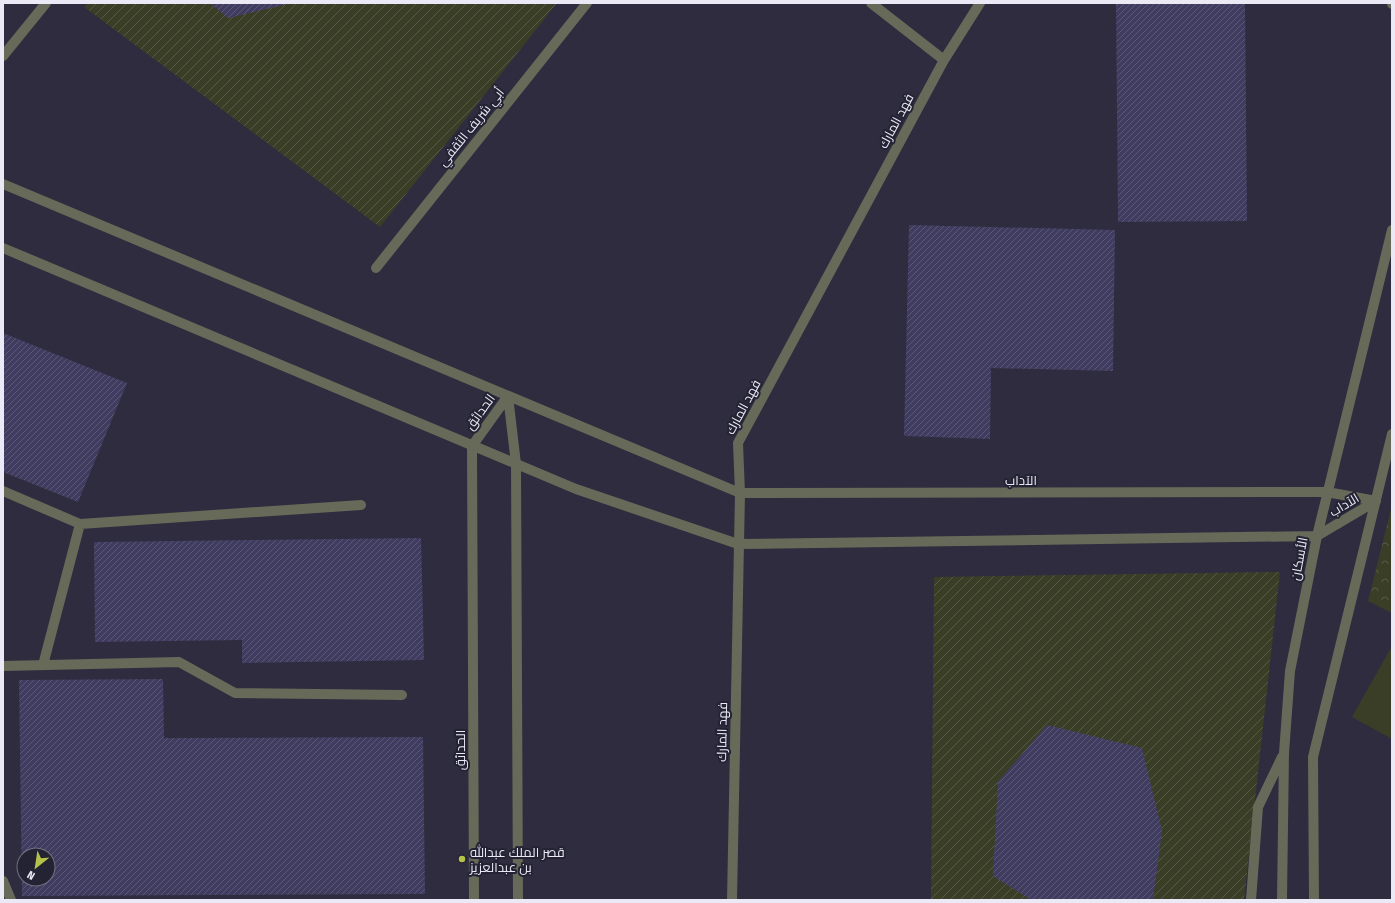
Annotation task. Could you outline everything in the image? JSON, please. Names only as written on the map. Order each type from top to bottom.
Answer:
[{"type":"street","points":[[3,56],[46,3]]},
{"type":"street","name":"أبي شريف الثقفي","points":[[376,268],[587,3]]},
{"type":"street","points":[[871,3],[944,60]]},
{"type":"street","name":"فهد المارك","points":[[732,900],[740,494],[738,443],[944,60],[980,3]]},
{"type":"street","points":[[3,184],[740,494]]},
{"type":"street","name":"الأسكان","points":[[1282,900],[1284,753],[1290,671],[1316,536],[1392,230]]},
{"type":"street","name":"الآداب","points":[[3,248],[576,489],[738,544],[1316,536],[1376,501]]},
{"type":"street","name":"الحدائق","points":[[474,900],[472,446],[508,396]]},
{"type":"street","name":"الحدائق","points":[[508,396],[516,464],[518,900]]},
{"type":"street","points":[[1314,900],[1314,757],[1392,434]]},
{"type":"street","points":[[3,491],[80,524],[361,505]]},
{"type":"street","name":"الآداب","points":[[740,494],[1327,492],[1376,501]]},
{"type":"street","points":[[43,665],[80,524]]},
{"type":"street","points":[[3,666],[179,662],[235,694],[402,695]]},
{"type":"street","points":[[1252,900],[1258,807],[1284,753]]},
{"type":"street","points":[[3,882],[11,900]]},
{"type":"green space","points":[[88,3],[557,3],[380,227],[84,7]]},
{"type":"green space","points":[[1392,505],[1392,613],[1368,601]]},
{"type":"green space","points":[[1280,572],[1244,900],[931,900],[934,577]]},
{"type":"green space","points":[[1392,646],[1392,739],[1352,717]]},
{"type":"building","points":[[210,3],[287,3],[288,4],[228,18]]},
{"type":"building","points":[[1116,3],[1245,3],[1247,221],[1118,222]]},
{"type":"building","points":[[909,225],[1115,230],[1113,371],[991,368],[990,439],[904,436]]},
{"type":"building","points":[[3,333],[127,383],[78,502],[3,472]]},
{"type":"building","points":[[421,538],[424,660],[242,663],[242,640],[95,642],[94,542]]},
{"type":"building","points":[[163,679],[164,738],[423,737],[425,894],[22,896],[22,887],[56,887],[56,847],[21,847],[19,680]]},
{"type":"building","points":[[1047,725],[1142,748],[1162,831],[1153,900],[1031,900],[993,876],[998,782]]},
{"type":"place","name":"قصر الملك عبدالله بن عبدالعزيز","points":[[462,859]]}]
